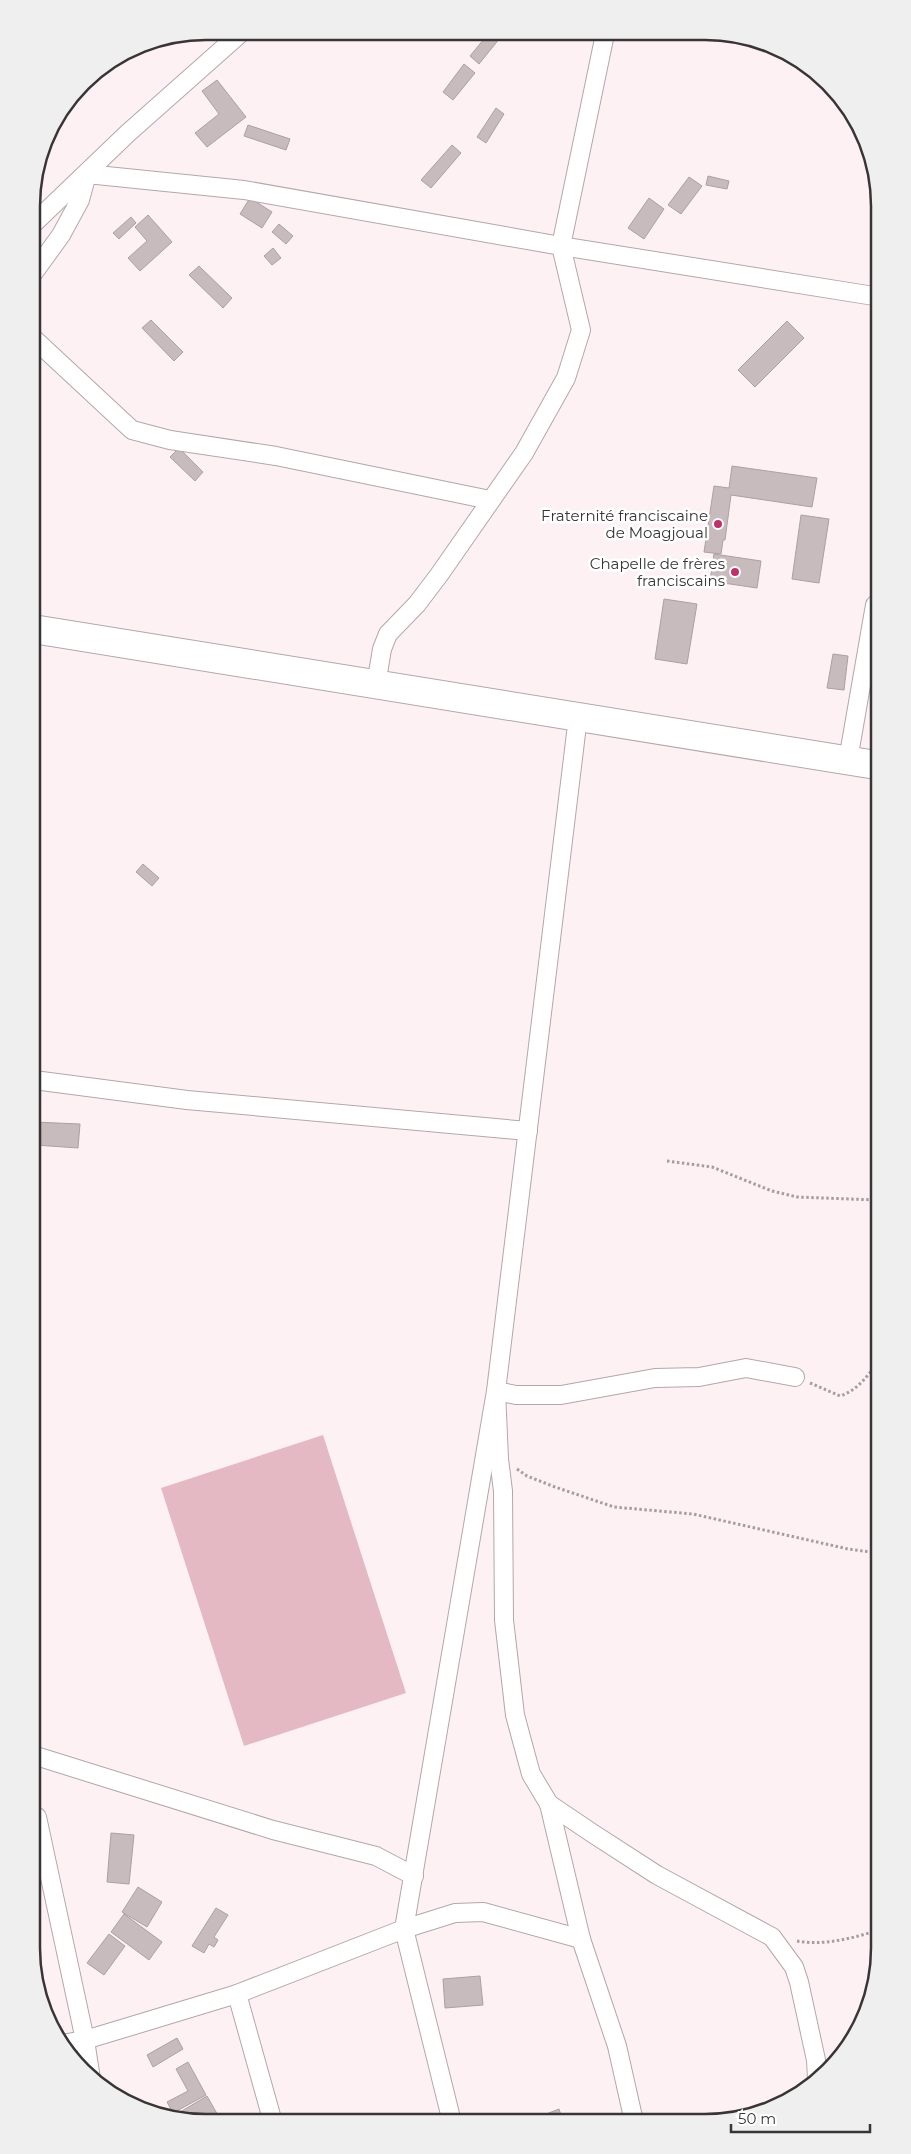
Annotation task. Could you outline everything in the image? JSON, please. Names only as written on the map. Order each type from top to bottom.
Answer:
[{"type":"main road","points":[[40,630],[871,764]]},
{"type":"street","points":[[40,218],[128,133],[234,40]]},
{"type":"street","points":[[376,685],[382,649],[388,634],[417,604],[439,575],[524,453],[566,378],[581,330],[561,246],[603,40]]},
{"type":"street","points":[[87,174],[244,190],[561,246],[871,296]]},
{"type":"street","points":[[40,264],[61,236],[80,200],[87,174]]},
{"type":"street","points":[[40,344],[132,430],[170,440],[276,456],[490,500]]},
{"type":"street","points":[[848,760],[871,628]]},
{"type":"street","points":[[450,2114],[404,1929],[496,1391],[578,717]]},
{"type":"street","points":[[40,1081],[187,1100],[528,1131]]},
{"type":"street","points":[[496,1391],[516,1395],[561,1395],[654,1378],[699,1377],[746,1368],[795,1376]]},
{"type":"street","points":[[496,1391],[499,1459],[503,1491],[504,1620],[514,1715],[531,1774],[549,1804],[581,1939],[617,2046],[631,2114]]},
{"type":"street","points":[[40,1757],[273,1830],[376,1856],[414,1876]]},
{"type":"street","points":[[549,1804],[657,1874],[772,1937],[794,1967],[821,2065]]},
{"type":"street","points":[[40,1831],[89,2065]]},
{"type":"street","points":[[70,2043],[85,2040],[238,1994],[404,1929],[455,1914],[484,1912],[581,1939]]},
{"type":"street","points":[[238,1994],[271,2114]]},
{"type":"path","points":[[667,1160],[712,1167],[772,1191],[797,1197],[871,1200]]},
{"type":"path","points":[[795,1376],[840,1396],[852,1392],[871,1372]]},
{"type":"path","points":[[499,1459],[534,1479],[614,1506],[692,1514],[848,1549],[871,1552]]},
{"type":"path","points":[[772,1937],[807,1943],[848,1939],[871,1932]]},
{"type":"shaded area","points":[[323,1435],[406,1693],[244,1746],[161,1488]]},
{"type":"building","points":[[483,40],[498,40],[479,64],[470,56]]},
{"type":"building","points":[[464,64],[475,73],[453,100],[443,92]]},
{"type":"building","points":[[217,80],[246,117],[207,147],[195,133],[219,114],[202,91]]},
{"type":"building","points":[[496,108],[504,114],[486,143],[477,137]]},
{"type":"building","points":[[248,125],[290,139],[286,150],[244,136]]},
{"type":"building","points":[[452,145],[461,153],[431,188],[421,180]]},
{"type":"building","points":[[708,176],[729,181],[727,189],[706,185]]},
{"type":"building","points":[[689,177],[702,186],[681,214],[668,205]]},
{"type":"building","points":[[250,198],[272,212],[262,228],[240,214]]},
{"type":"building","points":[[649,198],[664,209],[644,239],[628,228]]},
{"type":"building","points":[[148,215],[172,242],[140,271],[128,258],[147,241],[135,227]]},
{"type":"building","points":[[131,217],[136,223],[119,239],[113,233]]},
{"type":"building","points":[[279,224],[293,236],[286,244],[272,232]]},
{"type":"building","points":[[273,248],[281,258],[272,265],[264,256]]},
{"type":"building","points":[[199,266],[232,298],[223,308],[189,275]]},
{"type":"building","points":[[151,320],[183,352],[174,361],[142,328]]},
{"type":"building","points":[[787,321],[804,338],[755,387],[738,370]]},
{"type":"building","points":[[179,448],[203,472],[195,481],[170,457]]},
{"type":"building","name":"Fraternité franciscaine de Moagjoual","points":[[732,466],[817,478],[812,507],[731,495],[725,540],[723,540],[721,554],[704,552],[714,486],[729,488]]},
{"type":"building","points":[[801,515],[829,519],[819,583],[792,579]]},
{"type":"building","name":"Chapelle de frères franciscains","points":[[714,554],[761,561],[757,588],[710,581]]},
{"type":"building","points":[[664,599],[697,604],[687,664],[655,659]]},
{"type":"building","points":[[833,654],[848,656],[844,690],[827,688]]},
{"type":"building","points":[[143,864],[159,878],[152,886],[136,872]]},
{"type":"building","points":[[40,1122],[80,1124],[78,1148],[40,1145]]},
{"type":"building","points":[[111,1833],[134,1835],[129,1884],[107,1882]]},
{"type":"building","points":[[138,1887],[162,1902],[147,1927],[122,1912]]},
{"type":"building","points":[[216,1908],[228,1915],[214,1937],[218,1940],[214,1947],[209,1944],[204,1953],[192,1946]]},
{"type":"building","points":[[124,1914],[162,1942],[149,1960],[111,1932]]},
{"type":"building","points":[[109,1934],[125,1946],[104,1975],[87,1963]]},
{"type":"building","points":[[480,1976],[483,2005],[445,2008],[443,1979]]},
{"type":"building","points":[[177,2038],[183,2049],[153,2067],[147,2055]]},
{"type":"building","points":[[188,2062],[206,2095],[176,2111],[172,2110],[167,2102],[188,2091],[176,2069]]},
{"type":"building","points":[[207,2096],[217,2114],[195,2114],[180,2112]]},
{"type":"building","points":[[559,2109],[561,2114],[546,2114]]},
{"type":"place","name":"Fraternité franciscaine de Moagjoual","points":[[718,524]]},
{"type":"place","name":"Chapelle de frères franciscains","points":[[735,572]]}]
